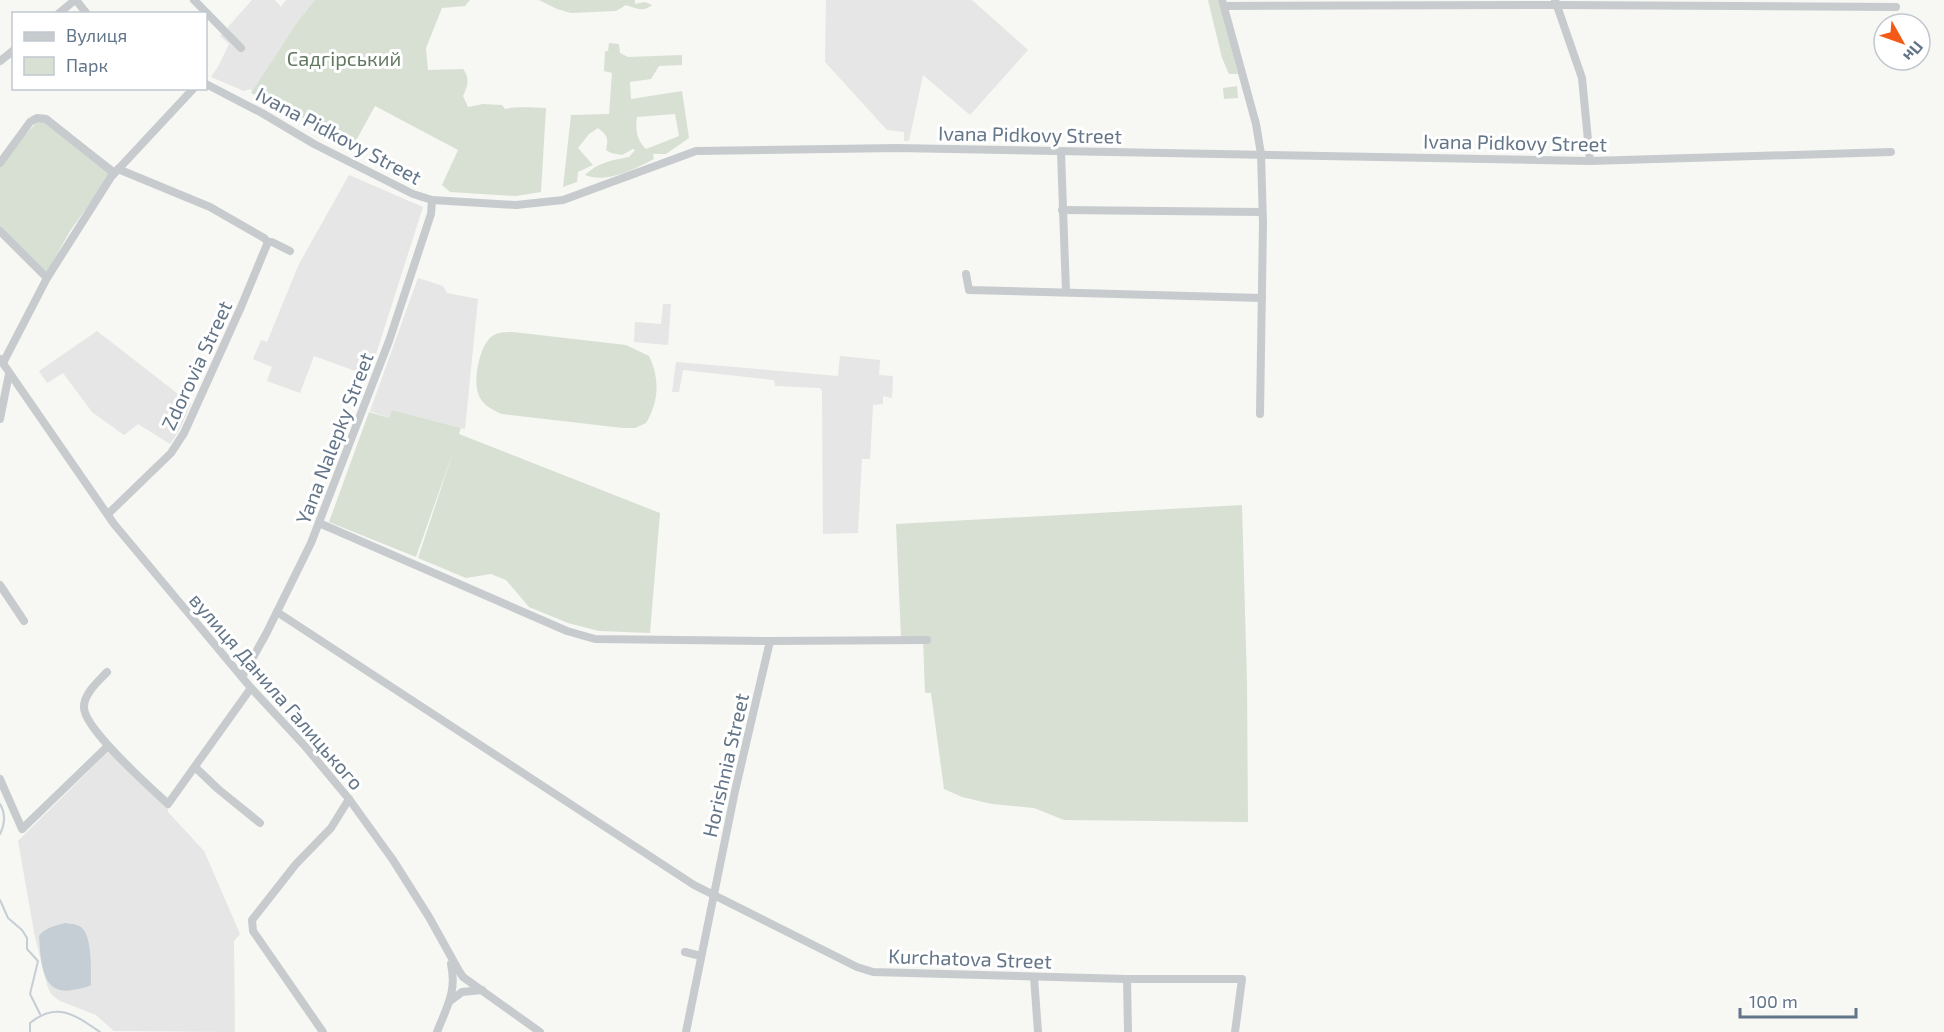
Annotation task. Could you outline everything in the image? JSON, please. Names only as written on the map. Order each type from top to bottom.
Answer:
[{"type":"street","points":[[60,12],[75,0],[85,12]]},
{"type":"street","points":[[194,0],[206,12]]},
{"type":"street","points":[[1556,2],[1582,78],[1590,161]]},
{"type":"street","points":[[1260,414],[1261,154],[1256,124],[1223,3],[1556,2],[1896,7]]},
{"type":"street","points":[[207,13],[241,48]]},
{"type":"street","points":[[0,61],[12,52]]},
{"type":"street","name":"Ivana Pidkovy Street","points":[[207,85],[394,185],[432,200],[516,205],[563,200],[696,150],[897,148],[1590,161],[1891,152]]},
{"type":"street","points":[[2,361],[47,278],[116,171],[192,90]]},
{"type":"street","points":[[0,163],[30,122],[37,118],[46,119],[116,171],[210,207],[268,242],[290,251]]},
{"type":"street","points":[[1061,152],[1065,292]]},
{"type":"street","name":"Yana Nalepky Street","points":[[242,677],[299,570],[319,523],[389,341],[431,214],[432,200]]},
{"type":"street","points":[[1062,210],[1262,212]]},
{"type":"street","points":[[0,231],[47,278]]},
{"type":"street","name":"Zdorovia Street","points":[[108,514],[171,453],[184,433],[242,307],[268,242]]},
{"type":"street","points":[[966,274],[969,290],[1262,298]]},
{"type":"street","name":"вулиця Данила Галицького","points":[[2,361],[108,514],[251,688],[304,745],[349,799],[393,860],[463,976],[540,1032]]},
{"type":"street","points":[[0,419],[9,374]]},
{"type":"street","points":[[319,523],[567,631],[595,639],[927,640]]},
{"type":"street","points":[[0,585],[24,621]]},
{"type":"street","name":"Kurchatova Street","points":[[278,612],[694,885],[847,962],[873,972],[1242,980],[1235,1032]]},
{"type":"street","name":"Horishnia Street","points":[[686,1032],[735,791],[770,641]]},
{"type":"street","points":[[107,672],[85,699],[85,714],[108,746],[168,804],[196,768],[251,688]]},
{"type":"street","points":[[0,779],[22,829],[108,746]]},
{"type":"street","points":[[196,768],[260,823]]},
{"type":"street","points":[[323,1032],[253,931],[252,920],[296,864],[331,828],[349,799]]},
{"type":"street","points":[[685,952],[701,956]]},
{"type":"street","points":[[437,1032],[454,983],[450,957]]},
{"type":"street","points":[[1034,977],[1038,1032]]},
{"type":"street","points":[[1127,979],[1128,1032]]},
{"type":"street","points":[[448,1004],[462,992],[484,990]]},
{"type":"shaded area","points":[[252,0],[275,0],[281,7],[286,0],[315,0],[298,21],[253,91],[250,89],[244,91],[211,77],[229,44],[220,36]]},
{"type":"shaded area","points":[[826,0],[972,0],[1028,50],[970,115],[923,75],[909,141],[904,141],[904,132],[887,130],[825,62]]},
{"type":"shaded area","points":[[349,175],[423,207],[369,376],[314,356],[300,393],[267,381],[272,367],[253,359],[261,340],[267,342],[299,264]]},
{"type":"shaded area","points":[[418,278],[443,286],[447,293],[478,299],[465,429],[392,410],[389,418],[370,411]]},
{"type":"shaded area","points":[[663,304],[671,304],[668,345],[634,342],[635,322],[661,324]]},
{"type":"shaded area","points":[[97,331],[191,404],[179,431],[170,444],[138,424],[124,435],[92,412],[63,373],[47,383],[39,371]]},
{"type":"shaded area","points":[[840,356],[880,360],[879,375],[893,376],[892,398],[883,396],[883,404],[873,405],[870,459],[862,459],[858,533],[823,534],[822,391],[820,388],[775,386],[774,380],[683,370],[679,392],[672,392],[676,362],[838,376]]},
{"type":"shaded area","points":[[109,751],[167,805],[168,812],[204,851],[240,934],[234,941],[235,1032],[114,1031],[96,1015],[60,1001],[51,994],[35,937],[18,841]]},
{"type":"shaded area","points":[[65,923],[81,927],[88,940],[91,985],[84,988],[61,990],[54,987],[44,974],[39,936],[54,926]]},
{"type":"green space","name":"Садгірський","points":[[315,0],[470,0],[465,6],[442,8],[426,48],[428,70],[463,69],[468,82],[463,96],[468,107],[483,104],[502,105],[505,109],[546,108],[541,192],[516,196],[450,192],[442,185],[458,150],[375,106],[353,146],[292,112],[251,93],[298,21]]},
{"type":"green space","points":[[539,0],[635,0],[635,4],[645,2],[652,5],[642,9],[626,5],[616,11],[571,13]]},
{"type":"green space","points":[[1208,0],[1218,0],[1238,74],[1229,74],[1222,58]]},
{"type":"green space","points":[[609,43],[619,44],[620,53],[628,57],[682,55],[682,65],[659,66],[651,79],[630,82],[631,99],[682,91],[689,138],[666,154],[653,154],[654,159],[629,171],[602,178],[585,175],[600,165],[629,157],[635,150],[622,155],[611,153],[606,150],[606,137],[598,128],[589,134],[578,148],[593,165],[578,172],[577,182],[563,187],[571,115],[609,114],[612,73],[604,71],[605,51],[608,51]],"holes":[[[675,114],[679,136],[646,149],[637,134],[637,117]]]},
{"type":"green space","points":[[1237,86],[1238,98],[1224,99],[1223,88]]},
{"type":"green space","points":[[44,114],[115,168],[70,231],[44,278],[0,235],[0,163]]},
{"type":"green space","points":[[513,332],[626,345],[649,356],[655,373],[656,398],[646,423],[635,428],[623,428],[502,414],[491,408],[484,403],[478,393],[476,379],[481,353],[494,335]]},
{"type":"green space","points":[[392,410],[461,428],[459,434],[660,513],[650,633],[599,631],[568,623],[529,607],[506,580],[491,574],[466,578],[418,558],[453,452],[416,557],[329,522],[369,412],[389,418]]},
{"type":"green space","points":[[1242,505],[1248,822],[1064,820],[1034,808],[992,804],[962,797],[944,789],[931,693],[925,693],[923,637],[901,638],[896,524]]},
{"type":"waterway","points":[[0,804],[4,819],[0,834]]},
{"type":"waterway","points":[[0,900],[8,918],[22,930],[27,938],[27,949],[38,961],[30,994],[40,1014]]},
{"type":"waterway","points":[[30,1032],[30,1023],[40,1016],[57,1012],[74,1016],[100,1032]]}]
